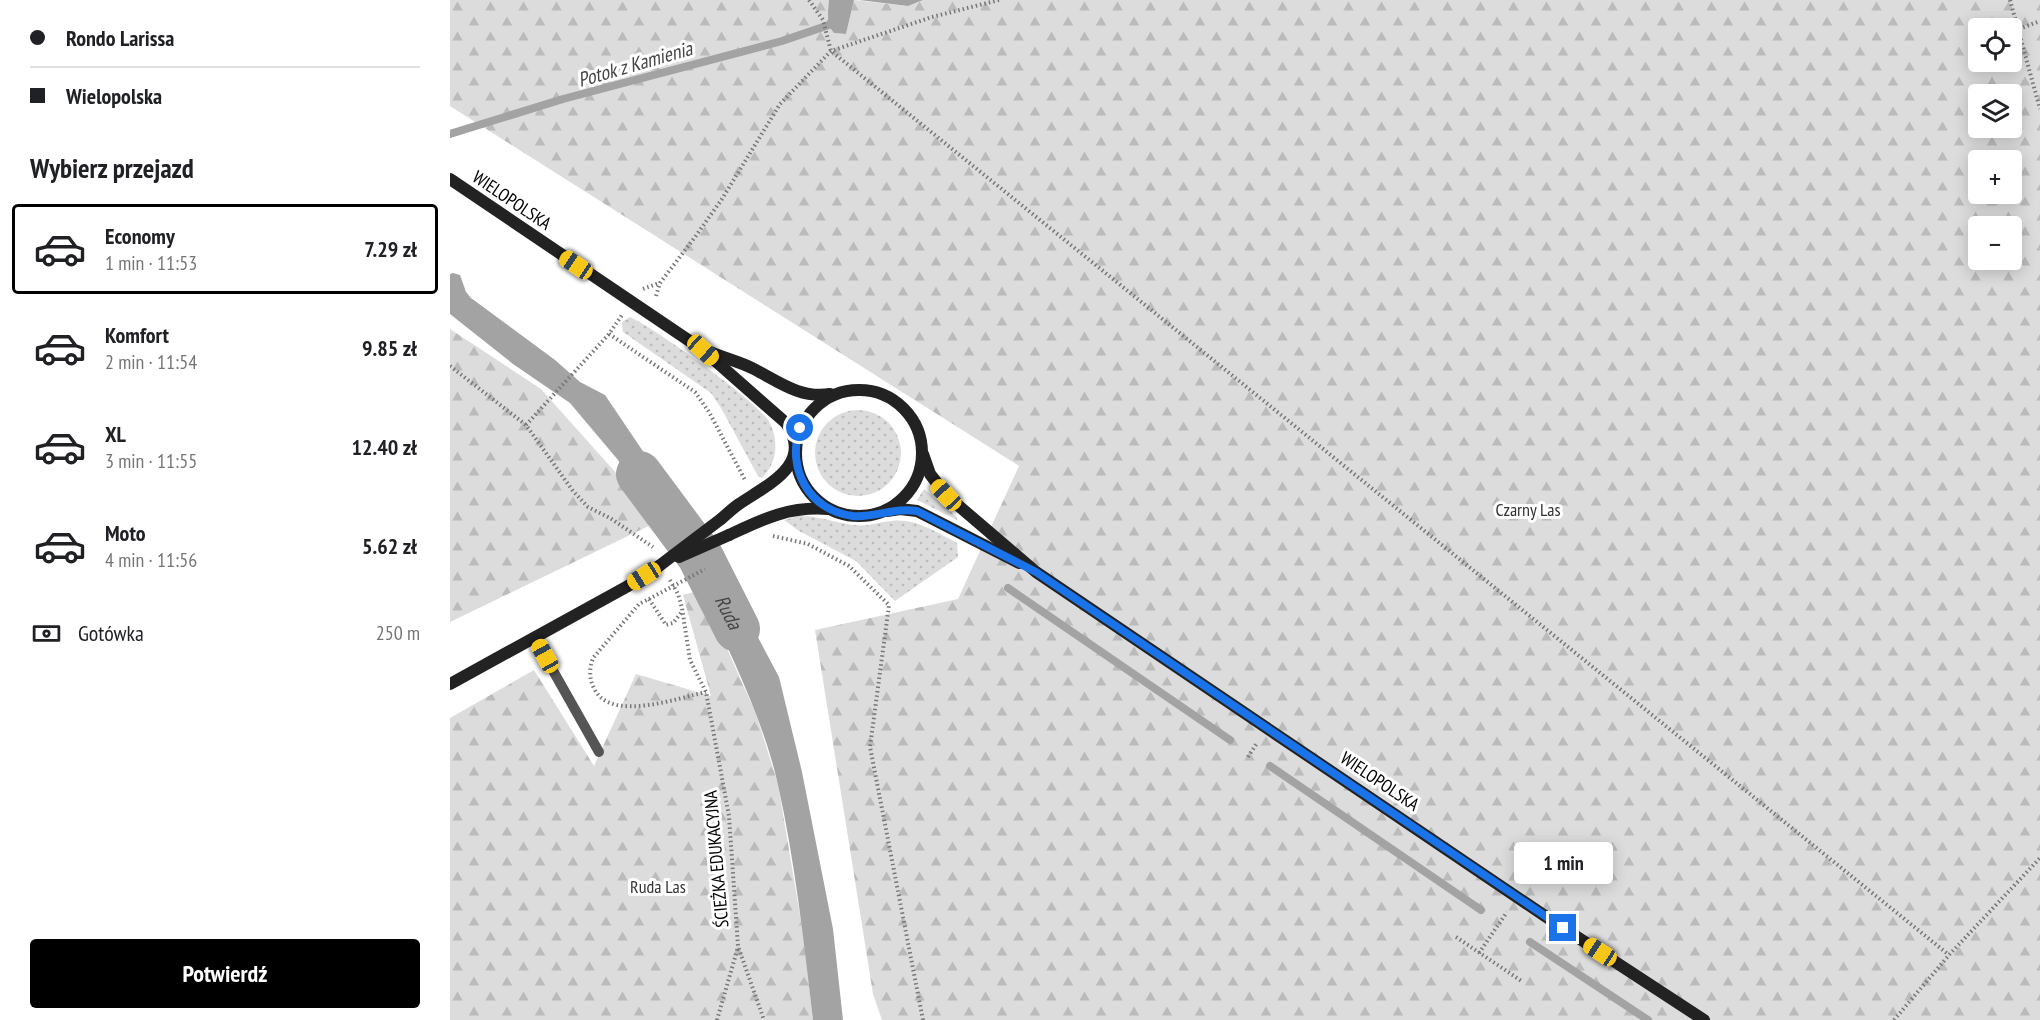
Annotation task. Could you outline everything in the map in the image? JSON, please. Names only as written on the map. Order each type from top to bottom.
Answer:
[{"type":"main road","name":"WIELOPOLSKA","points":[[450,179],[703,350],[786,423],[791,431],[795,448]]},
{"type":"main road","name":"WIELOPOLSKA","points":[[703,350],[753,368],[804,394],[836,393]]},
{"type":"main road","points":[[450,684],[628,586],[659,566],[784,473],[793,458],[800,428],[811,410],[827,398],[847,390],[870,390],[891,398],[908,412],[914,422],[919,432],[923,454],[918,476],[906,496],[894,506],[868,516],[855,516],[830,509],[793,510],[659,566]]},
{"type":"main road","points":[[795,448],[797,469],[806,488],[813,497],[830,509]]},
{"type":"main road","name":"WIELOPOLSKA","points":[[923,454],[930,474],[946,495],[1036,572],[1517,897],[1704,1020]]},
{"type":"main road","name":"WIELOPOLSKA","points":[[881,512],[900,509],[917,511],[1036,572]]},
{"type":"lane","points":[[534,637],[599,752]]},
{"type":"path","points":[[809,0],[823,20],[831,51],[1949,955]]},
{"type":"path","points":[[639,290],[660,283],[722,199],[780,104],[831,51],[932,17],[999,0]]},
{"type":"path","points":[[2010,0],[2016,18]]},
{"type":"path","points":[[2022,28],[2040,21]]},
{"type":"path","points":[[2022,40],[2040,109]]},
{"type":"path","points":[[526,425],[609,334],[623,313]]},
{"type":"path","points":[[609,334],[695,392],[710,412],[749,488]]},
{"type":"path","points":[[450,366],[526,425],[573,491],[588,507],[652,545]]},
{"type":"path","points":[[772,536],[808,544],[849,566],[889,605],[870,747],[923,1020]]},
{"type":"path","points":[[706,692],[625,708],[606,702],[595,692],[590,678],[593,658],[639,604],[708,567]]},
{"type":"path","name":"ŚCIEŻKA EDUKACYJNA","points":[[649,599],[666,625],[673,623],[682,611],[690,660],[706,692],[729,816],[738,946],[764,1020]]},
{"type":"path","points":[[1894,1020],[1949,955],[2040,858]]},
{"type":"path","points":[[1479,953],[1517,897]]},
{"type":"path","points":[[1456,937],[1523,982]]},
{"type":"path","points":[[717,1020],[738,946]]},
{"type":"green space","name":"Czarny Las","points":[[450,0],[829,0],[828,18],[834,33],[846,34],[854,0],[908,6],[923,0],[2040,0],[2040,1020],[882,1020],[873,994],[815,630],[958,599],[1019,466],[450,106]]},
{"type":"green space","points":[[630,317],[705,366],[762,413],[773,430],[775,452],[771,466],[762,478],[758,476],[711,393],[623,332],[622,322]]},
{"type":"green space","points":[[450,329],[541,389],[659,521],[450,622]]},
{"type":"green space","points":[[858,410],[875,413],[889,422],[898,436],[901,453],[898,470],[889,484],[875,493],[858,496],[841,493],[827,484],[818,470],[815,453],[818,436],[827,422],[841,413]]},
{"type":"green space","points":[[924,489],[957,517],[957,520],[917,500]]},
{"type":"green space","points":[[798,516],[859,525],[900,521],[917,524],[957,543],[958,557],[895,601],[856,561],[799,531],[784,520]]},
{"type":"green space","name":"Ruda Las","points":[[701,590],[756,714],[778,784],[803,933],[813,1020],[450,1020],[450,718],[534,670],[594,766],[636,674],[711,696],[683,595]]},
{"type":"water","points":[[829,0],[854,0],[846,34],[834,33],[831,29],[828,17]]},
{"type":"water","points":[[859,0],[923,0],[908,6]]},
{"type":"water","points":[[450,274],[460,275],[466,292],[471,298],[555,360],[580,382],[605,395],[688,518],[667,533],[618,460],[570,403],[513,364],[450,314]]},
{"type":"water","points":[[717,567],[735,594],[779,677],[802,772],[833,929],[843,1020],[813,1020],[794,872],[772,760],[744,686],[695,578]]},
{"type":"pier","points":[[716,564],[723,570],[695,584],[693,576]]},
{"type":"waterway","name":"Potok z Kamienia","points":[[450,134],[563,99],[782,41],[829,25],[834,18]]},
{"type":"waterway","name":"Ruda","points":[[639,474],[700,556],[737,629]]},
{"type":"waterway","points":[[1008,588],[1230,740]]},
{"type":"waterway","points":[[1270,766],[1481,910]]},
{"type":"waterway","points":[[1530,942],[1648,1020]]},
{"type":"route","points":[[800,428],[795,448],[797,469],[806,488],[821,504],[842,514],[855,516],[868,516],[900,509],[917,511],[1036,572],[1563,928]]}]
